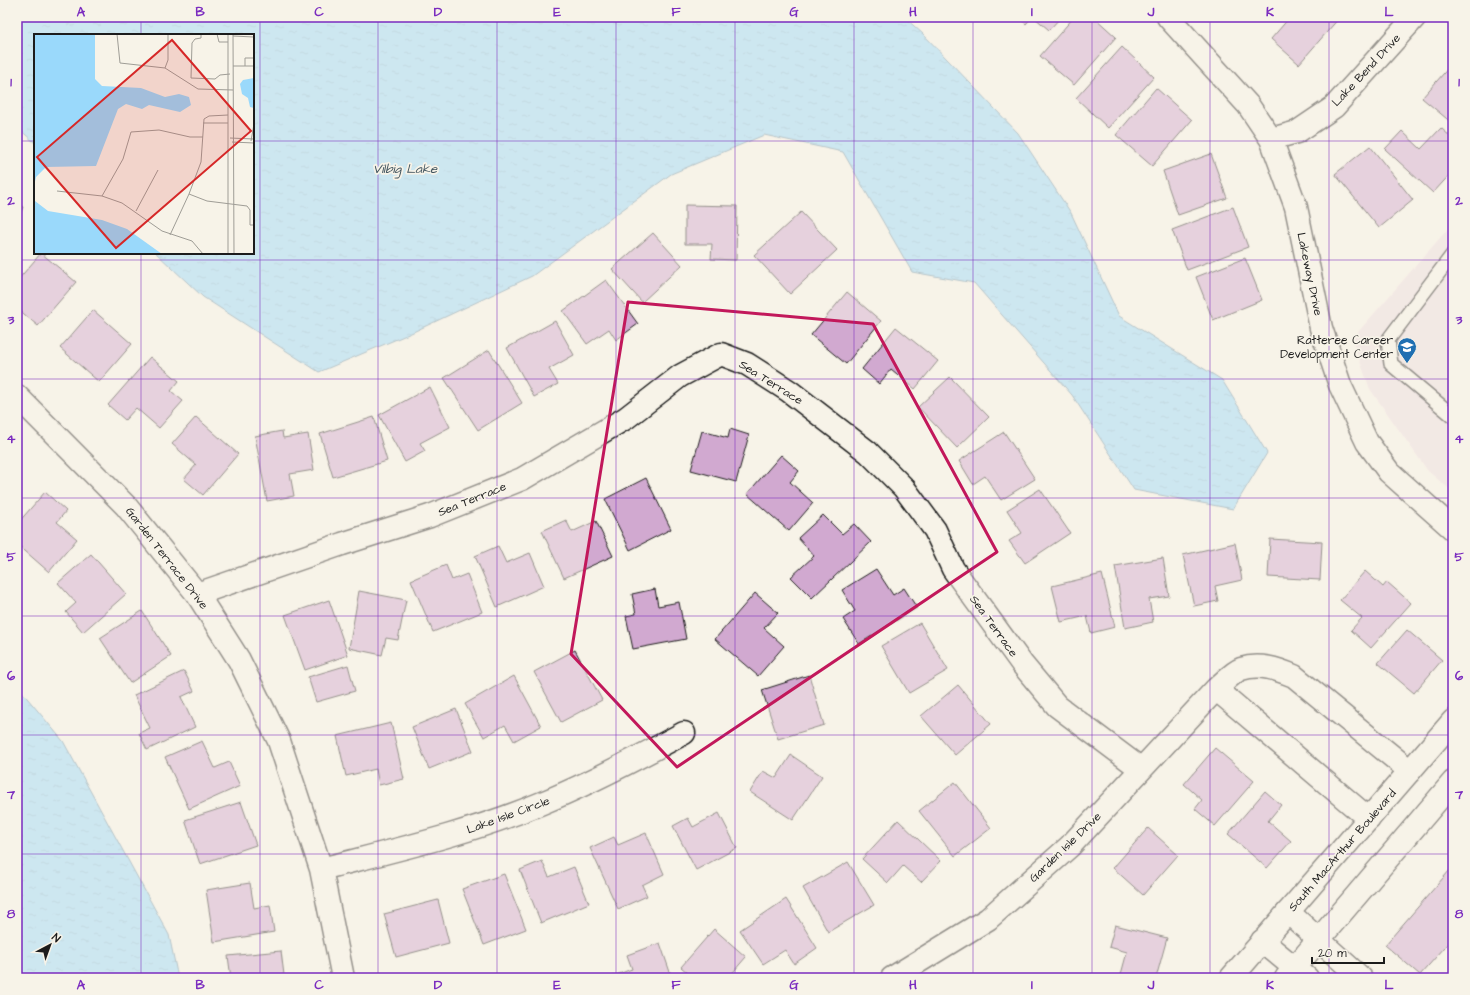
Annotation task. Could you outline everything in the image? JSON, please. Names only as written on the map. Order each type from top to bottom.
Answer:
[{"type":"street","name":"Lakeway Drive","points":[[1168,17],[1248,105],[1271,139],[1296,207],[1321,328],[1340,384],[1367,442],[1389,472],[1453,529]]},
{"type":"street","name":"Lake Bend Drive","points":[[1271,139],[1297,132],[1334,107],[1415,17]]},
{"type":"street","name":"Sea Terrace","points":[[197,594],[342,544],[430,516],[522,479],[626,418],[680,376],[721,354],[748,364],[789,391],[868,452],[904,488],[935,530],[953,569],[1022,664],[1057,706],[1141,769]]},
{"type":"street","name":"Garden Terrace Drive","points":[[17,396],[126,506],[197,594],[239,660],[279,741],[321,869],[343,978]]},
{"type":"street","name":"Garden Isle Drive","points":[[892,978],[988,919],[1070,846],[1216,689],[1240,669],[1259,666],[1275,668],[1294,676],[1410,771]]},
{"type":"street","points":[[1216,689],[1369,819]]},
{"type":"street","name":"South MacArthur Boulevard","points":[[1231,978],[1453,721]]},
{"type":"street","name":"Lake Isle Circle","points":[[321,869],[449,836],[542,804],[613,771],[684,733]]},
{"type":"street","points":[[1262,942],[1296,974],[1318,939],[1453,782]]},
{"type":"street","points":[[1288,912],[1361,978]]},
{"type":"lane","points":[[1453,254],[1388,340],[1392,364],[1453,416]]},
{"type":"highlighted area","points":[[628,302],[873,324],[997,552],[677,767],[571,654]]},
{"type":"shaded area","name":"Ratteree Career Development Center","points":[[1453,223],[1453,492],[1428,471],[1370,389],[1352,339]]},
{"type":"water","name":"Vilbig Lake","points":[[17,17],[904,17],[923,34],[1018,133],[1071,213],[1119,316],[1222,380],[1267,453],[1233,509],[1134,490],[1072,395],[974,283],[912,272],[843,152],[764,135],[671,174],[532,276],[411,333],[319,372],[203,297],[157,254],[254,254],[254,34],[34,34],[34,142],[17,127]]},
{"type":"water","points":[[17,686],[63,741],[169,935],[178,978],[17,978]]},
{"type":"building","points":[[1018,17],[1032,17],[1026,24]]},
{"type":"building","points":[[1034,17],[1061,17],[1049,30]]},
{"type":"building","points":[[1074,17],[1094,17],[1116,37],[1074,85],[1040,56]]},
{"type":"building","points":[[1290,17],[1340,17],[1299,64],[1271,39]]},
{"type":"building","points":[[1122,47],[1154,77],[1108,128],[1076,98]]},
{"type":"building","points":[[1451,65],[1453,66],[1453,124],[1422,98]]},
{"type":"building","points":[[1156,88],[1192,120],[1152,166],[1116,135]]},
{"type":"building","points":[[1441,128],[1453,139],[1453,171],[1433,193],[1385,149],[1402,131],[1421,149]]},
{"type":"building","points":[[1370,146],[1413,200],[1379,228],[1335,174]]},
{"type":"building","points":[[1211,154],[1227,198],[1178,215],[1163,171]]},
{"type":"building","points":[[17,204],[23,207],[17,222]]},
{"type":"building","points":[[685,205],[737,206],[736,260],[711,259],[712,244],[685,244]]},
{"type":"building","points":[[1233,207],[1248,247],[1187,270],[1172,230]]},
{"type":"building","points":[[801,212],[837,250],[790,294],[754,255]]},
{"type":"building","points":[[653,233],[682,265],[642,302],[612,269]]},
{"type":"building","points":[[40,254],[42,254],[76,282],[38,326],[17,308],[17,281]]},
{"type":"building","points":[[1245,258],[1262,300],[1213,320],[1196,277]]},
{"type":"building","points":[[606,280],[638,324],[616,340],[609,329],[587,344],[563,311]]},
{"type":"building","points":[[847,292],[881,321],[846,364],[811,335]]},
{"type":"building","points":[[93,310],[132,344],[99,382],[60,348]]},
{"type":"building","points":[[555,321],[574,355],[549,369],[558,384],[534,397],[507,348]]},
{"type":"building","points":[[896,327],[938,361],[915,389],[891,369],[879,384],[862,369]]},
{"type":"building","points":[[489,350],[522,403],[478,430],[444,378]]},
{"type":"building","points":[[150,357],[179,381],[171,391],[183,401],[159,428],[136,408],[125,420],[108,405]]},
{"type":"building","points":[[950,377],[989,417],[957,448],[918,407]]},
{"type":"building","points":[[430,387],[450,427],[420,443],[425,451],[405,462],[379,415]]},
{"type":"building","points":[[196,417],[238,454],[203,495],[184,479],[196,465],[172,444]]},
{"type":"building","points":[[374,417],[387,461],[333,477],[320,434]]},
{"type":"building","points":[[730,429],[749,435],[736,482],[691,470],[702,431],[728,438]]},
{"type":"building","points":[[282,431],[283,438],[308,434],[314,470],[290,474],[294,496],[267,501],[255,436]]},
{"type":"building","points":[[1004,432],[1035,479],[1001,500],[985,476],[973,484],[959,461]]},
{"type":"building","points":[[781,455],[799,471],[790,482],[813,503],[789,531],[747,494]]},
{"type":"building","points":[[646,478],[671,529],[630,550],[605,499]]},
{"type":"building","points":[[1040,489],[1070,533],[1025,563],[1009,541],[1022,533],[1007,510]]},
{"type":"building","points":[[45,492],[66,511],[57,522],[77,539],[49,572],[17,544],[17,524]]},
{"type":"building","points":[[823,515],[842,534],[854,524],[871,542],[812,598],[791,577],[814,556],[798,538]]},
{"type":"building","points":[[566,520],[572,532],[596,521],[613,556],[564,578],[542,531]]},
{"type":"building","points":[[1270,539],[1322,542],[1320,580],[1268,577]]},
{"type":"building","points":[[1235,543],[1242,580],[1215,586],[1218,601],[1194,606],[1183,555]]},
{"type":"building","points":[[498,546],[506,563],[530,553],[544,586],[497,607],[475,556]]},
{"type":"building","points":[[91,554],[126,594],[83,632],[66,612],[76,603],[58,583]]},
{"type":"building","points":[[1163,558],[1169,596],[1149,599],[1153,622],[1125,628],[1115,566]]},
{"type":"building","points":[[446,565],[452,580],[467,574],[482,612],[433,632],[411,580]]},
{"type":"building","points":[[876,569],[893,595],[904,588],[917,608],[859,644],[843,619],[855,611],[842,590]]},
{"type":"building","points":[[1365,571],[1383,587],[1387,582],[1411,603],[1371,648],[1351,630],[1362,618],[1340,600]]},
{"type":"building","points":[[1102,574],[1115,627],[1091,633],[1087,616],[1061,622],[1052,586]]},
{"type":"building","points":[[655,589],[658,606],[679,602],[686,639],[633,649],[626,616],[636,614],[632,594]]},
{"type":"building","points":[[359,591],[406,600],[398,640],[386,638],[382,655],[349,648]]},
{"type":"building","points":[[755,593],[778,613],[764,628],[784,646],[758,676],[715,639]]},
{"type":"building","points":[[329,600],[348,655],[305,670],[285,615]]},
{"type":"building","points":[[142,611],[171,656],[130,683],[100,638]]},
{"type":"building","points":[[920,623],[948,670],[909,693],[881,646]]},
{"type":"building","points":[[1407,630],[1442,660],[1414,693],[1378,663]]},
{"type":"building","points":[[575,650],[602,700],[561,722],[534,672]]},
{"type":"building","points":[[348,665],[355,691],[316,702],[308,677]]},
{"type":"building","points":[[184,671],[194,691],[181,697],[195,727],[147,750],[139,733],[150,728],[134,695]]},
{"type":"building","points":[[809,675],[824,725],[778,739],[762,690]]},
{"type":"building","points":[[514,676],[541,726],[514,741],[505,725],[484,737],[465,704]]},
{"type":"building","points":[[958,685],[991,724],[955,755],[921,716]]},
{"type":"building","points":[[456,709],[473,751],[429,769],[412,727]]},
{"type":"building","points":[[391,723],[404,779],[379,785],[376,769],[346,776],[337,736]]},
{"type":"building","points":[[202,741],[215,768],[229,762],[240,786],[189,809],[165,757]]},
{"type":"building","points":[[1215,748],[1254,781],[1215,826],[1195,809],[1202,800],[1184,784]]},
{"type":"building","points":[[791,755],[822,776],[793,820],[750,792],[763,771],[776,778]]},
{"type":"building","points":[[955,782],[991,828],[955,856],[919,811]]},
{"type":"building","points":[[1265,791],[1281,805],[1268,821],[1291,841],[1267,868],[1228,834]]},
{"type":"building","points":[[241,802],[256,845],[200,864],[185,820]]},
{"type":"building","points":[[719,813],[737,848],[696,870],[673,826],[688,818],[693,827]]},
{"type":"building","points":[[898,820],[941,861],[921,882],[903,866],[888,883],[862,859]]},
{"type":"building","points":[[1148,828],[1178,855],[1143,895],[1113,868]]},
{"type":"building","points":[[646,833],[664,874],[642,885],[647,896],[618,909],[590,848],[614,837],[618,845]]},
{"type":"building","points":[[542,861],[549,877],[574,867],[589,903],[541,923],[520,870]]},
{"type":"building","points":[[848,862],[874,905],[828,932],[803,888]]},
{"type":"building","points":[[1450,870],[1453,873],[1453,938],[1420,975],[1385,945]]},
{"type":"building","points":[[504,874],[526,929],[484,945],[462,889]]},
{"type":"building","points":[[250,883],[254,908],[270,905],[274,932],[214,942],[206,890]]},
{"type":"building","points":[[786,899],[817,948],[794,964],[785,950],[763,964],[740,930]]},
{"type":"building","points":[[438,900],[449,943],[396,957],[384,914]]},
{"type":"building","points":[[1115,925],[1167,938],[1156,978],[1120,978],[1127,952],[1109,947]]},
{"type":"building","points":[[714,929],[746,957],[728,978],[694,978],[681,967]]},
{"type":"building","points":[[660,943],[672,978],[614,978],[613,976],[632,969],[627,955]]},
{"type":"building","points":[[281,951],[284,975],[267,976],[267,978],[231,978],[228,956]]},
{"type":"place","name":"Ratteree Career Development Center","points":[[1407,364]]}]
